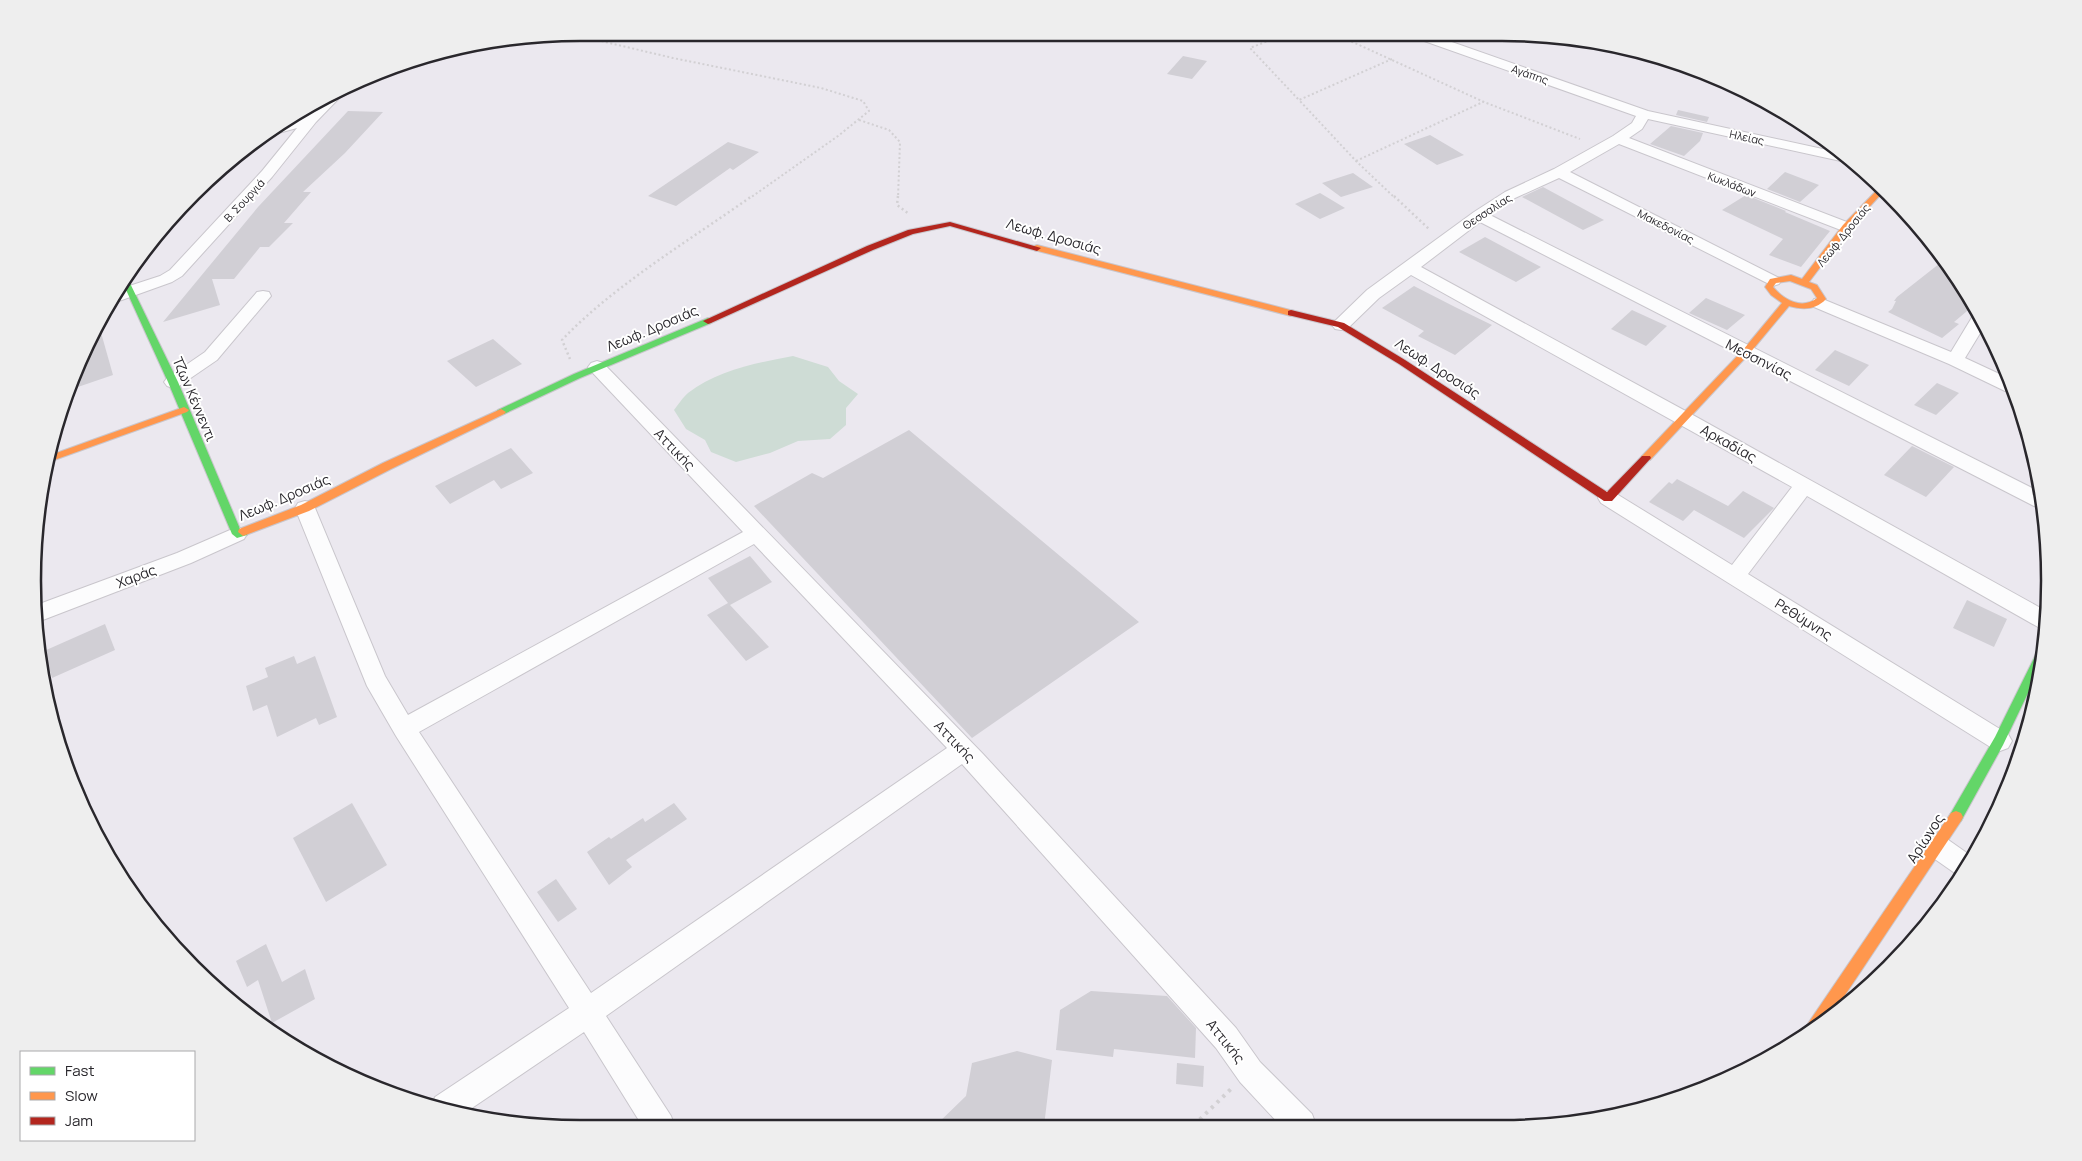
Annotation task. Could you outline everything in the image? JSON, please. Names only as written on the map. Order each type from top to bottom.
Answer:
[{"type":"street","name":"Αγάπης","points":[[1437,41],[1644,114]]},
{"type":"street","name":"Β. Σουργιά","points":[[130,284],[170,277],[176,273],[267,174],[323,107]]},
{"type":"street","name":"Θεσσαλίας","points":[[1341,326],[1373,294],[1479,215],[1510,195],[1559,172],[1618,139],[1637,126],[1644,114]]},
{"type":"street","name":"Ηλείας","points":[[1644,114],[1834,156]]},
{"type":"street","points":[[293,124],[311,119]]},
{"type":"street","name":"Κυκλάδων","points":[[1618,139],[1846,227]]},
{"type":"street","name":"Μακεδονίας","points":[[1559,172],[1773,281]]},
{"type":"street","name":"Λεωφ. Δροσιάς","points":[[1805,282],[1846,227],[1877,194]]},
{"type":"street","name":"Μεσσηνίας","points":[[1479,215],[2034,497]]},
{"type":"street","name":"Λεωφ. Δροσιάς","points":[[237,534],[305,508],[387,466],[587,372],[689,329],[870,248],[911,232],[950,224],[974,228],[1065,256],[1341,326],[1402,362],[1608,498]]},
{"type":"street","name":"Αρκαδίας","points":[[1410,268],[1684,418],[2040,618]]},
{"type":"street","points":[[1820,302],[1822,299],[1818,290],[1805,282],[1784,278],[1773,281],[1769,287],[1771,291],[1787,303],[1810,306],[1820,302],[1955,360],[2003,383]]},
{"type":"street","name":"Τζων Κέννεντι","points":[[129,286],[173,382],[237,534]]},
{"type":"street","points":[[173,382],[212,356],[263,296]]},
{"type":"street","points":[[1608,498],[1746,352],[1787,303]]},
{"type":"street","points":[[1955,360],[1976,325]]},
{"type":"street","name":"Αττικής","points":[[587,372],[756,534],[963,750],[1226,1038],[1250,1072],[1296,1120]]},
{"type":"street","points":[[56,457],[184,410]]},
{"type":"street","points":[[1735,576],[1804,485]]},
{"type":"street","name":"Ρεθύμνης","points":[[1608,498],[2000,741]]},
{"type":"street","points":[[305,508],[310,524],[376,679],[404,729],[588,1012],[656,1120]]},
{"type":"street","name":"Χαράς","points":[[42,612],[184,558],[237,534]]},
{"type":"street","points":[[404,729],[756,534]]},
{"type":"street","name":"Αρίωνος","points":[[1824,1012],[1938,847],[2000,741],[2032,674]]},
{"type":"street","points":[[452,1104],[588,1012],[963,750]]},
{"type":"street","points":[[1938,847],[1961,863]]},
{"type":"path","points":[[587,372],[562,340],[578,323],[630,282],[859,120],[869,111],[863,101],[821,88],[682,60],[601,41]]},
{"type":"path","points":[[1266,41],[1250,48],[1356,161],[1443,242]]},
{"type":"path","points":[[1352,41],[1484,102],[1602,147]]},
{"type":"path","points":[[1299,100],[1392,58]]},
{"type":"path","points":[[1356,161],[1484,102]]},
{"type":"path","points":[[859,120],[889,130],[900,142],[900,179],[897,205],[911,215]]},
{"type":"path","points":[[1199,1120],[1250,1072]]},
{"type":"shaded area","points":[[793,356],[828,367],[839,381],[858,394],[846,408],[846,425],[830,439],[798,441],[770,453],[736,462],[711,452],[705,440],[686,429],[674,410],[688,393],[712,378],[738,368]]},
{"type":"building","points":[[1183,56],[1207,61],[1192,79],[1167,74]]},
{"type":"building","points":[[1678,110],[1709,117],[1707,122],[1676,115]]},
{"type":"building","points":[[348,111],[383,112],[345,153],[303,192],[311,192],[284,223],[293,223],[269,247],[260,247],[234,279],[212,279],[220,305],[163,322],[258,207]]},
{"type":"building","points":[[1671,126],[1703,133],[1700,141],[1684,156],[1650,144]]},
{"type":"building","points":[[1430,135],[1464,155],[1437,165],[1404,144]]},
{"type":"building","points":[[728,142],[759,152],[733,170],[730,168],[676,206],[648,196]]},
{"type":"building","points":[[1785,172],[1819,185],[1800,202],[1767,189]]},
{"type":"building","points":[[1353,173],[1373,187],[1341,197],[1322,183]]},
{"type":"building","points":[[1543,187],[1604,220],[1583,230],[1522,197]]},
{"type":"building","points":[[1320,193],[1345,208],[1320,219],[1295,204]]},
{"type":"building","points":[[1746,195],[1830,231],[1801,267],[1769,255],[1783,239],[1722,210]]},
{"type":"building","points":[[1485,237],[1541,267],[1516,282],[1459,252]]},
{"type":"building","points":[[1938,265],[1968,310],[1954,322],[1959,324],[1942,338],[1888,312],[1892,309],[1897,297]]},
{"type":"building","points":[[1414,286],[1492,325],[1455,355],[1418,336],[1424,331],[1382,308]]},
{"type":"building","points":[[1706,298],[1745,315],[1727,330],[1689,313]]},
{"type":"building","points":[[1632,310],[1667,326],[1646,346],[1611,329]]},
{"type":"building","points":[[101,334],[113,375],[77,387]]},
{"type":"building","points":[[493,339],[522,364],[476,387],[447,361]]},
{"type":"building","points":[[1835,350],[1869,365],[1849,386],[1815,370]]},
{"type":"building","points":[[1937,383],[1959,393],[1936,415],[1914,405]]},
{"type":"building","points":[[909,430],[1139,622],[972,738],[754,506],[812,473],[823,478]]},
{"type":"building","points":[[1912,446],[1954,467],[1926,497],[1884,475]]},
{"type":"building","points":[[511,448],[533,473],[501,489],[494,480],[450,504],[435,486]]},
{"type":"building","points":[[1677,479],[1728,506],[1743,491],[1774,508],[1744,538],[1694,510],[1683,521],[1649,502],[1669,482],[1672,484]]},
{"type":"building","points":[[750,556],[772,582],[730,605],[769,647],[746,661],[707,615],[728,603],[708,578]]},
{"type":"building","points":[[1967,600],[2007,619],[1994,647],[1953,628]]},
{"type":"building","points":[[105,624],[115,650],[52,678],[46,650]]},
{"type":"building","points":[[294,656],[297,664],[315,656],[337,717],[319,725],[316,718],[277,737],[267,705],[253,711],[246,686],[268,677],[265,668]]},
{"type":"building","points":[[352,803],[387,865],[326,902],[293,838]]},
{"type":"building","points":[[674,803],[687,819],[626,860],[632,867],[609,885],[587,852],[643,818],[645,822]]},
{"type":"building","points":[[556,879],[577,909],[558,922],[537,892]]},
{"type":"building","points":[[266,944],[282,982],[305,969],[315,999],[272,1023],[258,980],[247,987],[236,961]]},
{"type":"building","points":[[1091,991],[1167,996],[1196,1028],[1195,1058],[1114,1049],[1113,1057],[1056,1050],[1060,1010]]},
{"type":"building","points":[[1017,1051],[1052,1060],[1045,1120],[941,1120],[966,1096],[972,1063]]},
{"type":"building","points":[[1177,1063],[1204,1066],[1203,1087],[1176,1084]]},
{"type":"traffic: fast","points":[[128,287],[173,382],[237,534],[243,532]]},
{"type":"traffic: fast","points":[[501,412],[577,376],[708,321]]},
{"type":"traffic: fast","points":[[1956,817],[1999,741],[2032,673]]},
{"type":"traffic: slow","points":[[1805,282],[1846,227],[1877,194]]},
{"type":"traffic: slow","points":[[1037,248],[1291,313]]},
{"type":"traffic: slow","points":[[1791,278],[1814,287],[1822,299],[1816,304],[1809,306],[1794,305],[1780,298],[1769,287],[1773,281],[1791,278]]},
{"type":"traffic: slow","points":[[1646,458],[1746,352],[1787,303]]},
{"type":"traffic: slow","points":[[56,457],[184,410]]},
{"type":"traffic: slow","points":[[243,532],[305,508],[387,466],[501,412]]},
{"type":"traffic: slow","points":[[1824,1012],[1956,817]]},
{"type":"traffic: jam","points":[[708,321],[870,248],[911,232],[950,224],[1037,248]]},
{"type":"traffic: jam","points":[[1291,313],[1341,325],[1402,362],[1608,498],[1646,458]]}]
